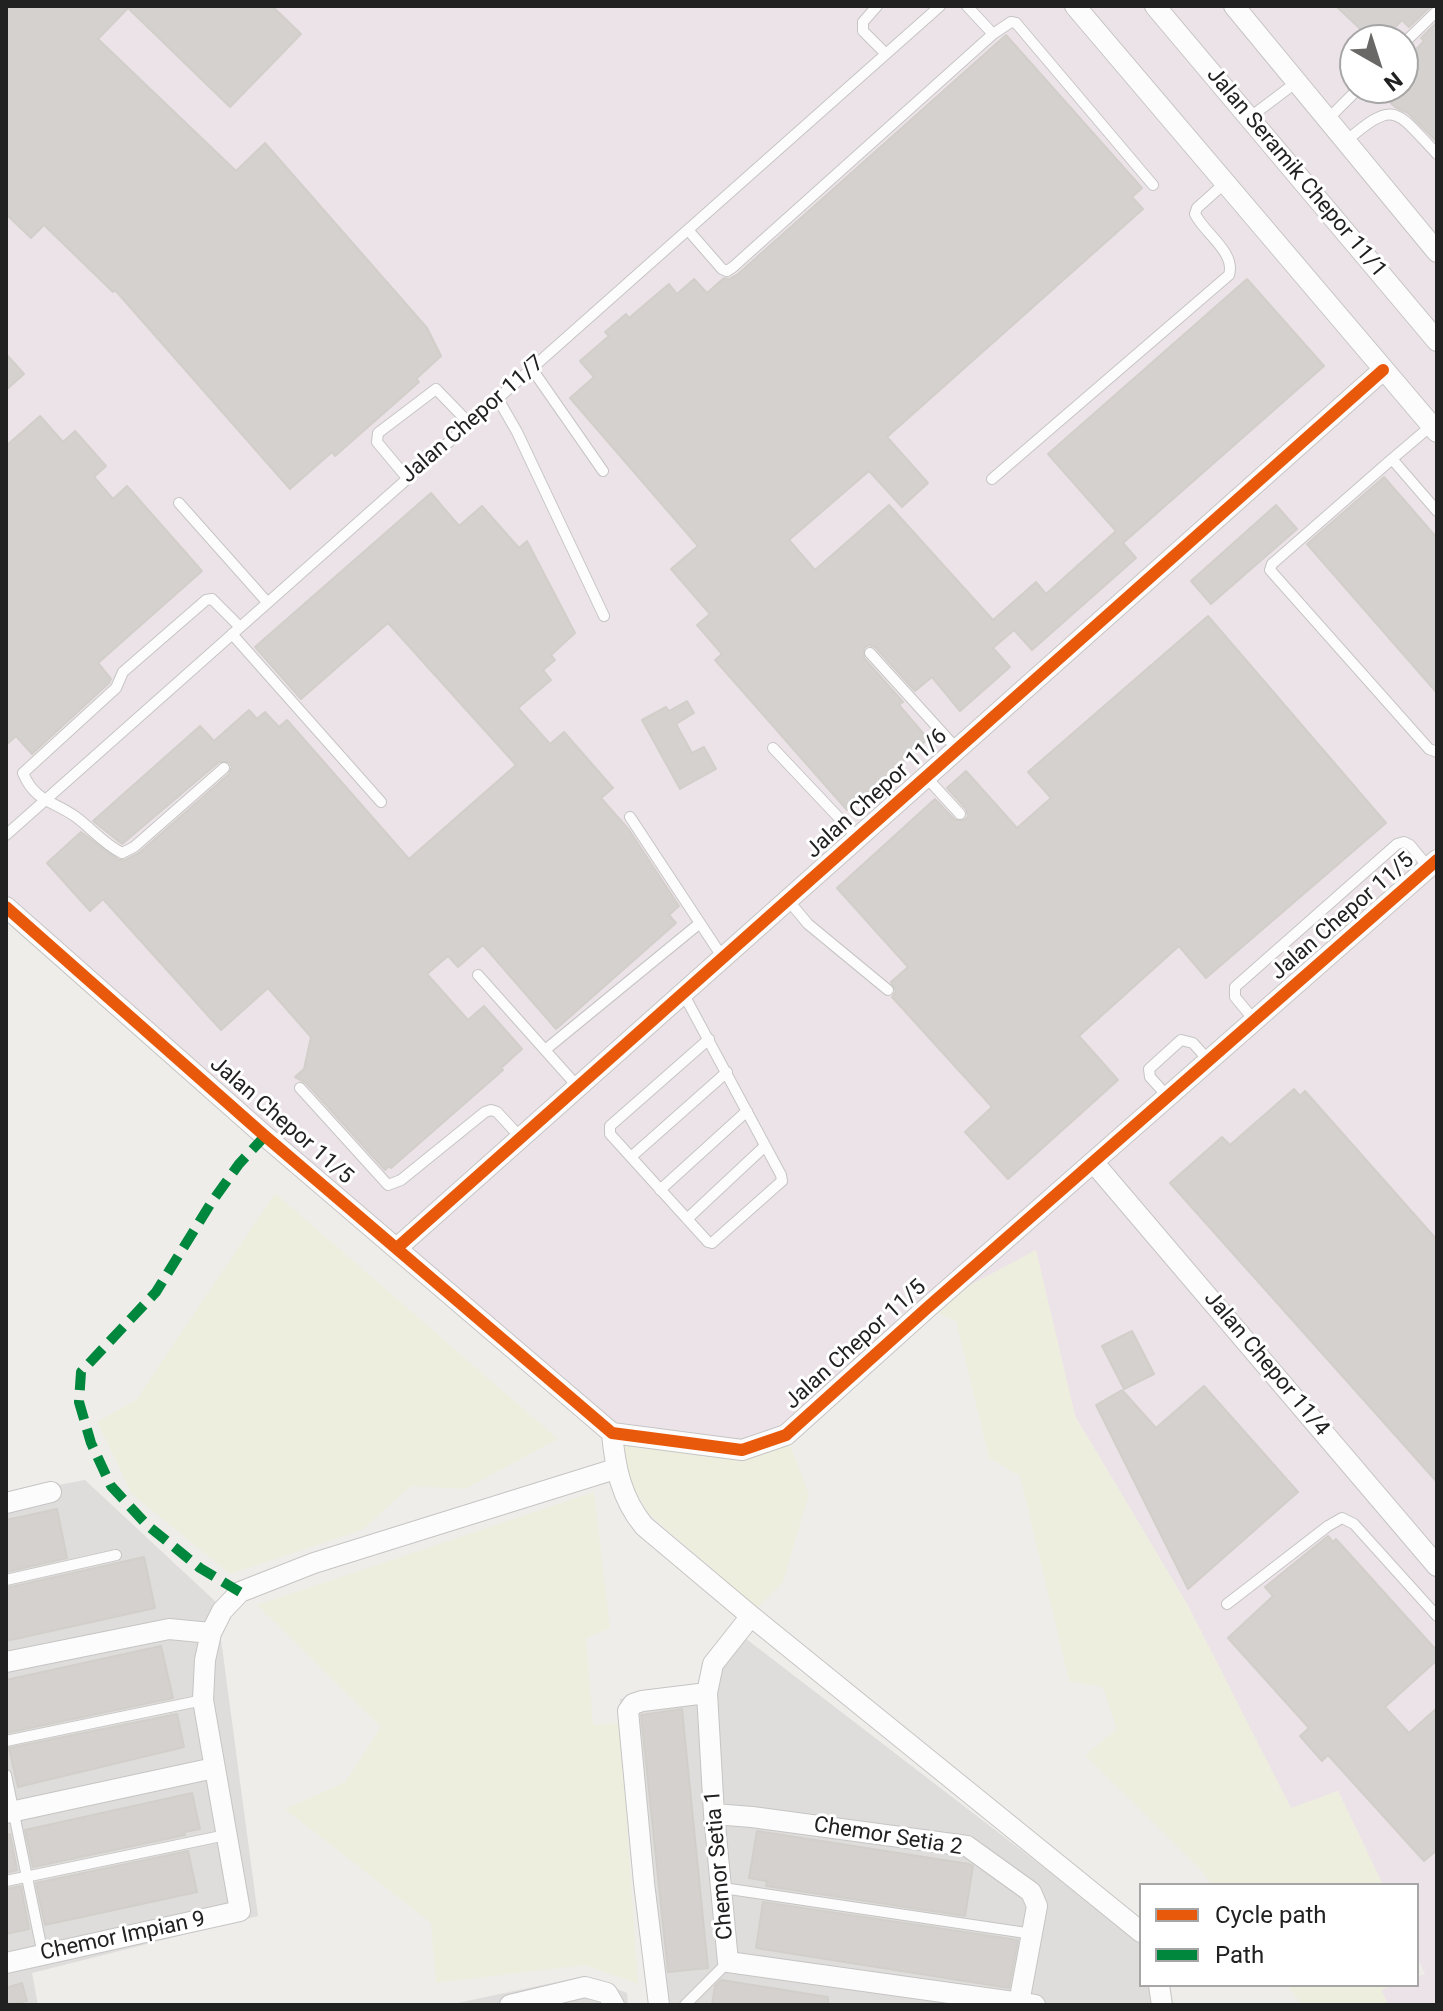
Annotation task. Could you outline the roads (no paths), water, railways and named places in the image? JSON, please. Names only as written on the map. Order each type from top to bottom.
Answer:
[{"type":"street","points":[[1075,6],[1434,429]]},
{"type":"street","name":"Jalan Seramik Chepor 11/1","points":[[1155,6],[1437,341]]},
{"type":"street","points":[[1236,7],[1437,250]]},
{"type":"street","name":"Jalan Chepor 11/6","points":[[398,1247],[1383,370]]},
{"type":"street","name":"Jalan Chepor 11/5","points":[[6,907],[265,1136],[612,1433],[742,1450],[786,1435],[1433,864]]},
{"type":"street","name":"Jalan Chepor 11/4","points":[[1094,1163],[1437,1566]]},
{"type":"street","points":[[612,1433],[615,1469],[633,1513],[644,1526],[1139,1930]]},
{"type":"street","points":[[226,1835],[203,1700],[205,1660],[211,1633],[222,1611],[240,1592],[314,1563],[615,1469]]},
{"type":"street","points":[[6,1503],[51,1492]]},
{"type":"street","name":"Chemor Setia 1","points":[[751,1616],[713,1664],[707,1693],[714,1814],[728,1962],[916,1997],[1027,2004]]},
{"type":"street","points":[[6,1662],[169,1629],[211,1633]]},
{"type":"street","points":[[659,2005],[628,1711],[633,1704],[642,1701],[707,1693]]},
{"type":"street","points":[[10,1812],[214,1768]]},
{"type":"street","name":"Chemor Setia 2","points":[[714,1814],[967,1846],[1031,1892],[1037,1906],[1027,2004]]},
{"type":"street","name":"Chemor Impian 9","points":[[6,1963],[240,1911],[226,1835]]},
{"type":"street","points":[[510,2005],[585,1987],[607,1993],[614,2005]]},
{"type":"lane","points":[[877,6],[863,22],[863,31],[886,54]]},
{"type":"lane","name":"Jalan Chepor 11/7","points":[[6,835],[940,6]]},
{"type":"lane","points":[[967,6],[993,34]]},
{"type":"lane","points":[[1419,28],[1437,11]]},
{"type":"lane","points":[[688,230],[727,271],[993,34],[1011,22],[1016,23],[1153,185]]},
{"type":"lane","points":[[1249,118],[1298,81]]},
{"type":"lane","points":[[1329,118],[1343,104]]},
{"type":"lane","points":[[1345,142],[1372,118],[1387,113],[1400,115],[1437,154]]},
{"type":"lane","points":[[992,479],[1229,275],[1229,259],[1195,214],[1197,208],[1226,182]]},
{"type":"lane","points":[[532,369],[603,471]]},
{"type":"lane","points":[[407,478],[377,442],[378,433],[436,389],[470,424]]},
{"type":"lane","points":[[498,399],[517,432],[604,616]]},
{"type":"lane","points":[[1434,429],[1392,459],[1272,564],[1270,570],[1429,749],[1437,752]]},
{"type":"lane","points":[[1392,459],[1437,511]]},
{"type":"lane","points":[[179,503],[267,602]]},
{"type":"lane","points":[[224,768],[134,847],[122,853],[110,847],[74,816],[43,801],[23,773],[116,688],[123,672],[206,600],[212,599],[381,802]]},
{"type":"lane","points":[[870,653],[957,749]]},
{"type":"lane","points":[[773,748],[858,838]]},
{"type":"lane","points":[[926,777],[960,814]]},
{"type":"lane","points":[[630,817],[723,958]]},
{"type":"lane","points":[[1255,1021],[1235,997],[1235,987],[1373,865],[1397,844],[1404,842],[1433,864]]},
{"type":"lane","points":[[788,900],[808,924],[888,990]]},
{"type":"lane","points":[[545,1050],[700,923]]},
{"type":"lane","points":[[478,975],[578,1087]]},
{"type":"lane","points":[[683,993],[709,1039],[727,1072],[782,1181],[712,1243],[610,1134],[610,1126],[709,1039]]},
{"type":"lane","points":[[1168,1097],[1150,1077],[1149,1069],[1181,1040],[1193,1043],[1209,1061]]},
{"type":"lane","points":[[631,1157],[727,1072]]},
{"type":"lane","points":[[300,1088],[388,1185],[401,1180],[485,1112],[497,1112],[521,1138]]},
{"type":"lane","points":[[660,1190],[747,1111]]},
{"type":"lane","points":[[687,1219],[765,1146]]},
{"type":"lane","points":[[1227,1604],[1342,1518],[1354,1524],[1437,1616]]},
{"type":"lane","points":[[6,1580],[116,1555]]},
{"type":"lane","points":[[6,1741],[203,1700]]},
{"type":"lane","points":[[6,1775],[10,1812],[43,1955]]},
{"type":"lane","points":[[6,1881],[226,1835]]},
{"type":"lane","points":[[723,1888],[1033,1934]]},
{"type":"lane","points":[[685,2005],[728,1962]]}]
